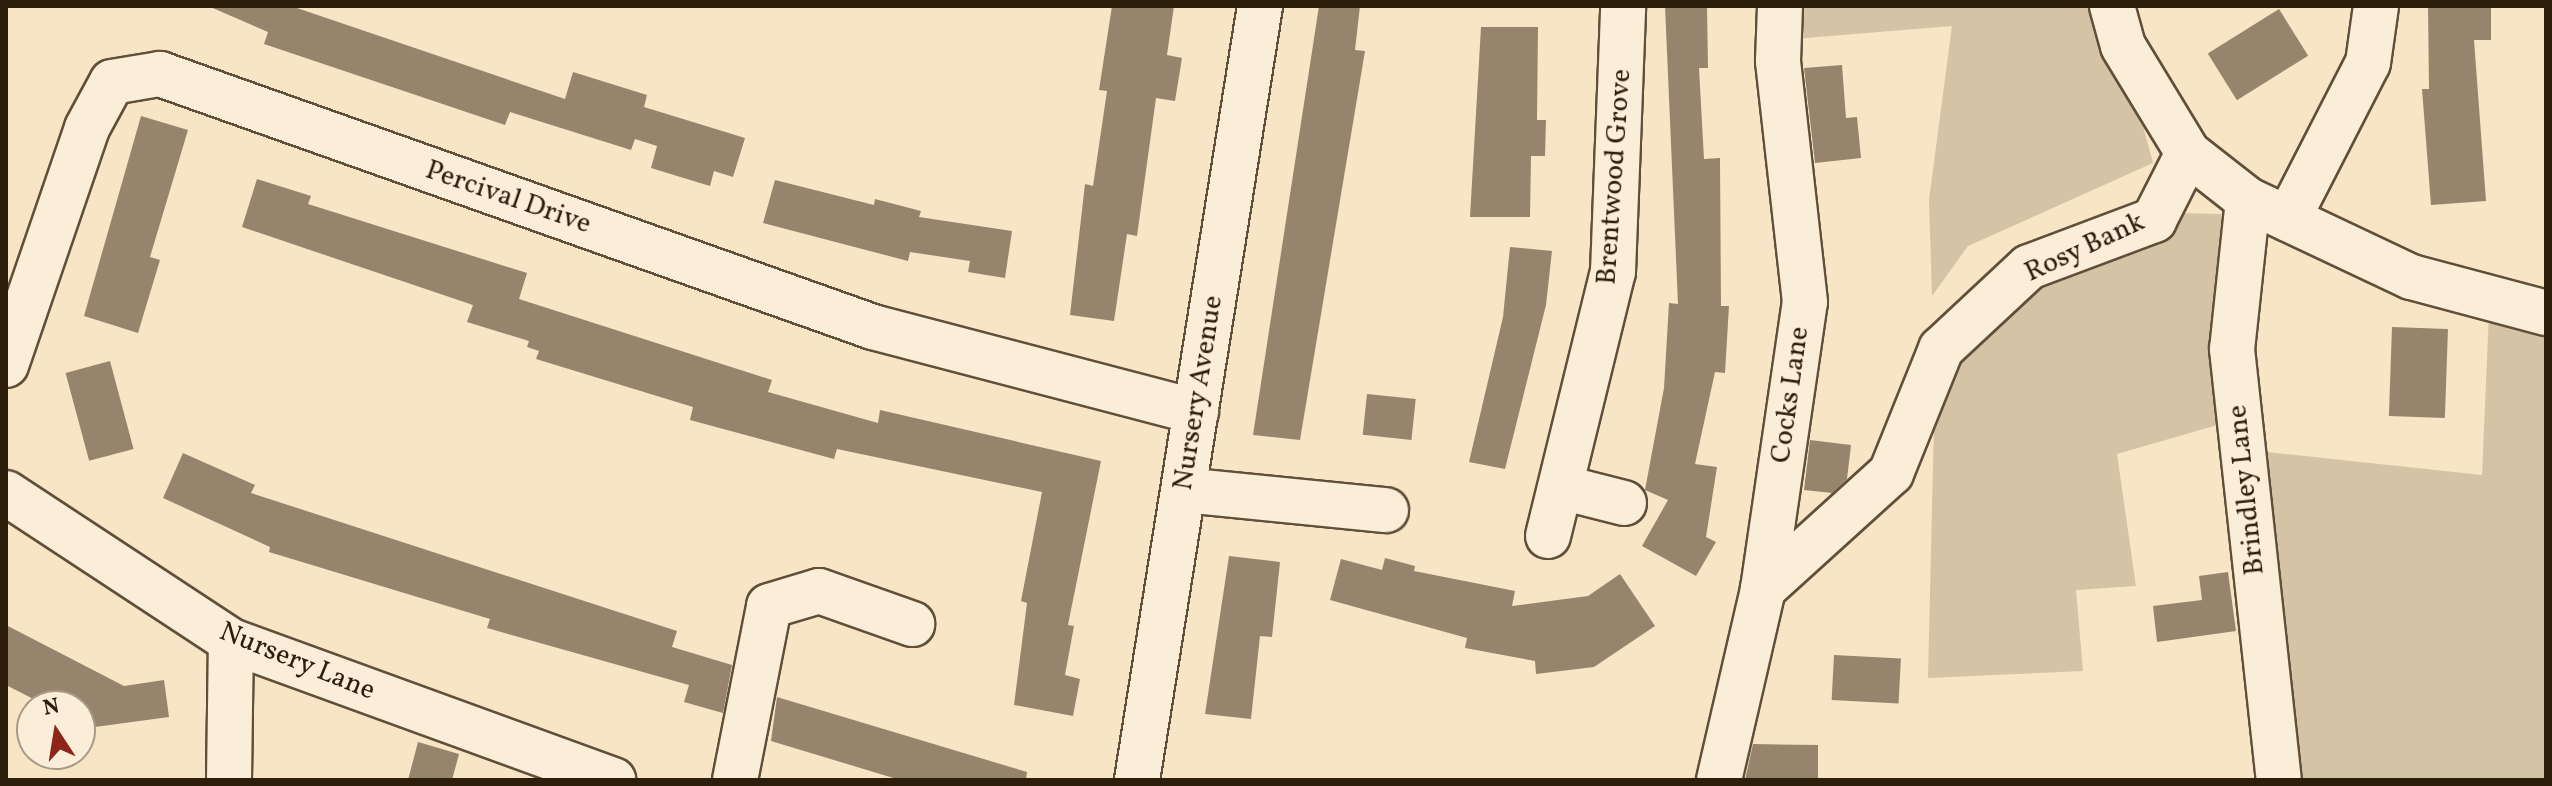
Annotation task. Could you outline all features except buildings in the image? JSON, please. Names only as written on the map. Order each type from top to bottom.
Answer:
[{"type":"street","name":"Nursery Avenue","points":[[1137,780],[1260,6]]},
{"type":"street","name":"Brentwood Grove","points":[[1548,536],[1613,272],[1623,6]]},
{"type":"street","name":"Cocks Lane","points":[[1719,780],[1763,589],[1805,302],[1778,61],[1780,6]]},
{"type":"street","points":[[2112,6],[2123,46],[2188,153],[2248,200],[2411,277],[2546,313]]},
{"type":"street","points":[[2288,219],[2368,63],[2376,6]]},
{"type":"street","name":"Percival Drive","points":[[6,365],[87,128],[112,82],[160,74],[873,327],[1196,412]]},
{"type":"street","name":"Rosy Bank","points":[[1763,589],[1891,473],[1941,349],[2029,267],[2154,220],[2188,153]]},
{"type":"street","name":"Brindley Lane","points":[[2248,200],[2232,349],[2279,780]]},
{"type":"street","points":[[1561,487],[1624,503]]},
{"type":"street","points":[[1184,490],[1386,510]]},
{"type":"street","name":"Nursery Lane","points":[[6,493],[231,641],[613,780]]},
{"type":"street","points":[[735,780],[769,606],[819,591],[912,624]]},
{"type":"street","points":[[229,780],[231,641]]},
{"type":"shaded area","points":[[1796,6],[2091,6],[2103,43],[2134,92],[2153,163],[1968,246],[1932,296],[1929,200],[1952,26],[1794,39]]},
{"type":"shaded area","points":[[2175,213],[2223,214],[2232,231],[2221,424],[2117,454],[2136,586],[2076,590],[2083,671],[1928,678],[1935,381],[2048,271]]},
{"type":"shaded area","points":[[2489,313],[2546,329],[2546,780],[2301,780],[2257,451],[2482,475]]}]
